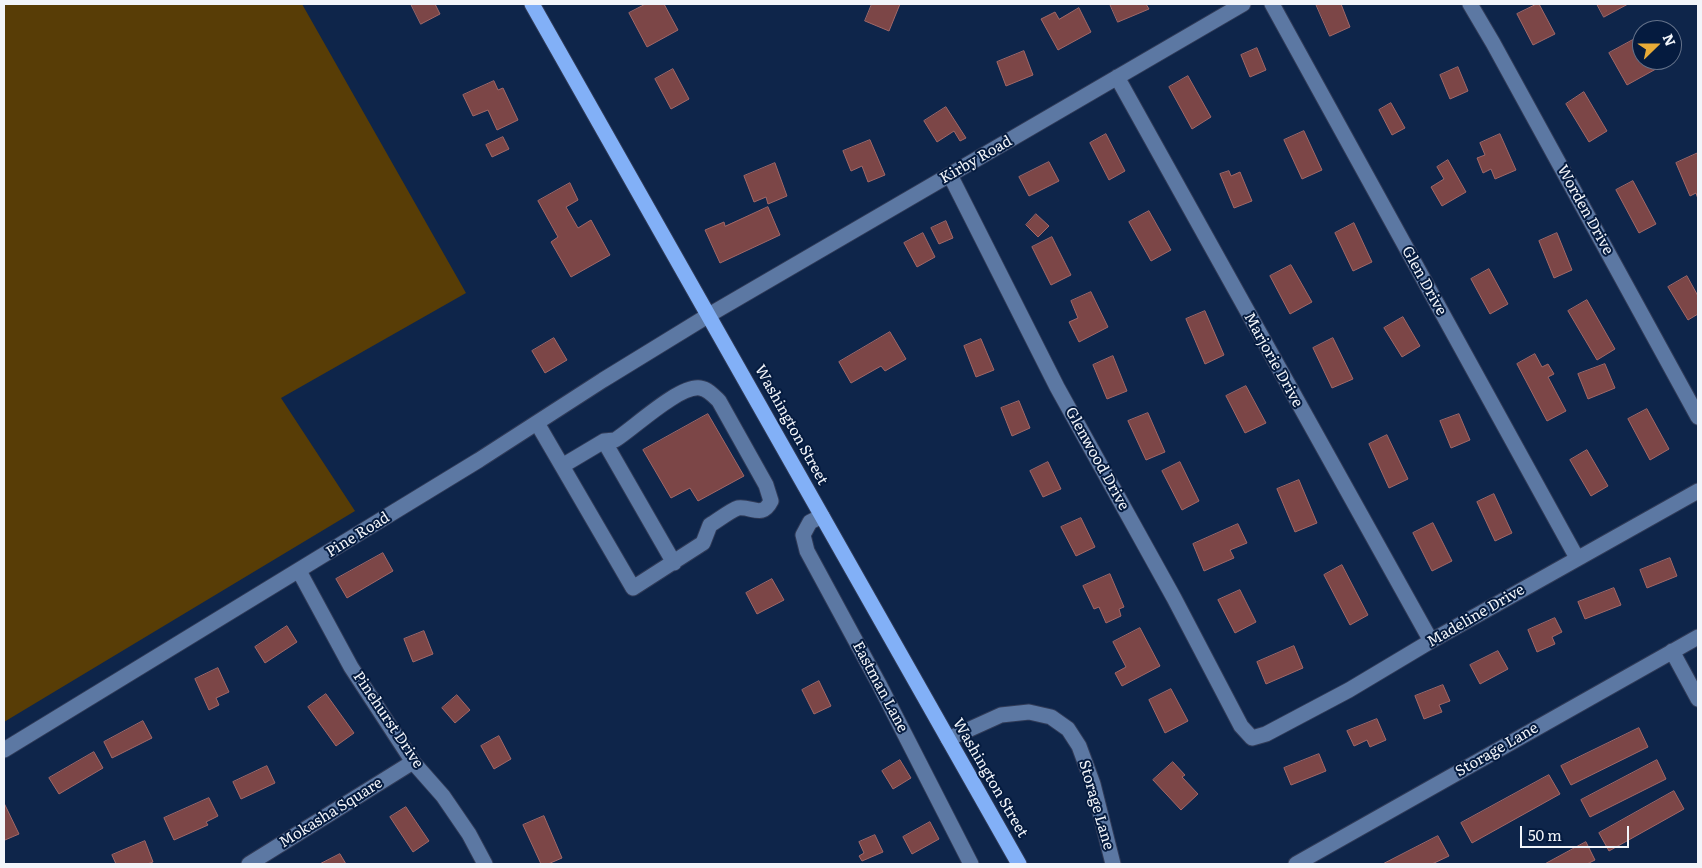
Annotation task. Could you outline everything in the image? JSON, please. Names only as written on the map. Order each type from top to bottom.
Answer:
[{"type":"highway","name":"Washington Street","points":[[532,4],[1019,864]]},
{"type":"street","name":"Kirby Road","points":[[709,315],[1243,4]]},
{"type":"street","name":"Glen Drive","points":[[1272,4],[1577,558]]},
{"type":"street","name":"Worden Drive","points":[[1470,4],[1698,417]]},
{"type":"street","name":"Marjorie Drive","points":[[1117,77],[1431,641]]},
{"type":"street","name":"Glenwood Drive","points":[[950,175],[1057,387],[1174,598],[1240,726],[1252,738]]},
{"type":"street","name":"Pine Road","points":[[4,750],[299,571],[709,315]]},
{"type":"street","points":[[537,423],[562,466],[633,588],[703,543],[710,525],[738,508],[758,511],[765,509],[771,501],[766,485],[719,401],[710,392],[702,388],[679,393],[615,440],[604,441],[562,466]]},
{"type":"street","points":[[604,441],[674,563]]},
{"type":"street","name":"Madeline Drive","points":[[1252,738],[1266,734],[1341,694],[1431,641],[1698,491]]},
{"type":"street","name":"Eastman Lane","points":[[822,516],[810,522],[803,535],[807,551],[888,701],[971,864]]},
{"type":"street","name":"Pinehurst Drive","points":[[299,571],[352,666],[413,762],[443,796],[469,834],[485,864]]},
{"type":"street","name":"Storage Lane","points":[[1296,864],[1698,636]]},
{"type":"street","points":[[1672,651],[1698,699]]},
{"type":"street","name":"Storage Lane","points":[[948,739],[1001,715],[1029,712],[1051,716],[1068,729],[1078,746],[1093,784],[1113,864]]},
{"type":"street","name":"Mokasha Square","points":[[249,864],[413,762]]},
{"type":"shaded area","points":[[4,4],[302,4],[466,293],[281,398],[355,511],[4,722]]},
{"type":"building","points":[[411,4],[435,4],[440,14],[421,24]]},
{"type":"building","points":[[646,4],[664,4],[678,30],[647,47],[629,13]]},
{"type":"building","points":[[872,4],[900,4],[889,31],[865,21]]},
{"type":"building","points":[[1110,4],[1146,4],[1149,9],[1118,22]]},
{"type":"building","points":[[1316,4],[1341,4],[1350,27],[1330,36]]},
{"type":"building","points":[[1539,4],[1555,34],[1533,45],[1517,14]]},
{"type":"building","points":[[1597,4],[1628,4],[1604,17]]},
{"type":"building","points":[[1079,8],[1091,32],[1058,50],[1041,19],[1055,12],[1059,19]]},
{"type":"building","points":[[1632,40],[1632,70],[1654,70],[1627,85],[1609,53]]},
{"type":"building","points":[[1257,48],[1266,70],[1250,77],[1241,55]]},
{"type":"building","points":[[1024,51],[1033,75],[1006,86],[997,62]]},
{"type":"building","points":[[1458,67],[1468,91],[1450,99],[1440,75]]},
{"type":"building","points":[[673,69],[689,99],[671,109],[655,79]]},
{"type":"building","points":[[1188,76],[1211,117],[1192,129],[1169,87]]},
{"type":"building","points":[[494,81],[498,90],[503,88],[518,120],[497,130],[488,110],[473,116],[463,95]]},
{"type":"building","points":[[1584,92],[1607,131],[1589,142],[1566,104]]},
{"type":"building","points":[[1391,103],[1405,128],[1392,135],[1379,110]]},
{"type":"building","points":[[946,107],[966,138],[960,141],[954,131],[937,142],[924,121]]},
{"type":"building","points":[[1304,131],[1322,170],[1302,179],[1284,140]]},
{"type":"building","points":[[1106,134],[1125,171],[1109,180],[1090,143]]},
{"type":"building","points":[[1500,134],[1516,170],[1495,179],[1491,169],[1483,173],[1477,158],[1485,155],[1480,143]]},
{"type":"building","points":[[503,137],[509,149],[492,157],[486,145]]},
{"type":"building","points":[[870,140],[885,175],[868,182],[862,166],[851,171],[843,151]]},
{"type":"building","points":[[1698,153],[1698,199],[1696,193],[1690,196],[1676,163]]},
{"type":"building","points":[[1448,160],[1466,192],[1442,206],[1431,187],[1444,179],[1437,167]]},
{"type":"building","points":[[1049,162],[1059,181],[1029,196],[1019,177]]},
{"type":"building","points":[[775,163],[787,196],[768,204],[766,197],[754,202],[744,176]]},
{"type":"building","points":[[1229,171],[1231,176],[1240,172],[1252,201],[1234,208],[1220,174]]},
{"type":"building","points":[[1633,181],[1656,224],[1639,233],[1616,190]]},
{"type":"building","points":[[570,183],[578,200],[566,207],[578,228],[591,220],[610,255],[571,277],[551,242],[558,237],[538,201]]},
{"type":"building","points":[[768,207],[780,235],[720,263],[705,230],[724,222],[725,226]]},
{"type":"building","points":[[1149,211],[1171,250],[1151,261],[1129,222]]},
{"type":"building","points":[[1036,214],[1049,226],[1038,237],[1026,225]]},
{"type":"building","points":[[946,221],[953,238],[939,244],[931,228]]},
{"type":"building","points":[[1354,223],[1372,262],[1353,271],[1335,233]]},
{"type":"building","points":[[923,233],[935,257],[917,267],[904,243]]},
{"type":"building","points":[[1557,233],[1572,270],[1554,278],[1539,241]]},
{"type":"building","points":[[1052,237],[1071,275],[1051,285],[1032,247]]},
{"type":"building","points":[[1291,265],[1312,302],[1290,314],[1270,276]]},
{"type":"building","points":[[1489,269],[1508,304],[1490,314],[1471,279]]},
{"type":"building","points":[[1687,276],[1698,296],[1698,314],[1688,320],[1668,287]]},
{"type":"building","points":[[1091,292],[1108,327],[1079,342],[1069,322],[1078,318],[1071,301]]},
{"type":"building","points":[[1587,300],[1615,349],[1597,360],[1568,311]]},
{"type":"building","points":[[1205,311],[1224,355],[1205,364],[1186,319]]},
{"type":"building","points":[[1403,317],[1420,346],[1402,357],[1384,328]]},
{"type":"building","points":[[890,332],[906,359],[885,371],[881,366],[851,383],[839,362]]},
{"type":"building","points":[[554,338],[567,360],[545,373],[532,351]]},
{"type":"building","points":[[1333,338],[1353,379],[1332,388],[1313,348]]},
{"type":"building","points":[[981,339],[994,370],[976,377],[964,346]]},
{"type":"building","points":[[1535,354],[1542,367],[1548,364],[1554,374],[1548,377],[1566,411],[1547,421],[1517,364]]},
{"type":"building","points":[[1113,356],[1127,391],[1107,399],[1093,365]]},
{"type":"building","points":[[1605,364],[1615,388],[1588,399],[1578,374]]},
{"type":"building","points":[[1246,386],[1266,423],[1245,433],[1226,396]]},
{"type":"building","points":[[1019,401],[1030,428],[1012,436],[1001,408]]},
{"type":"building","points":[[1647,409],[1669,449],[1650,460],[1628,419]]},
{"type":"building","points":[[1148,413],[1165,452],[1146,460],[1128,421]]},
{"type":"building","points":[[708,414],[744,476],[698,501],[690,488],[671,498],[643,450]]},
{"type":"building","points":[[1459,414],[1470,440],[1451,448],[1440,421]]},
{"type":"building","points":[[1387,435],[1408,479],[1389,488],[1369,444]]},
{"type":"building","points":[[1587,450],[1608,486],[1591,496],[1570,460]]},
{"type":"building","points":[[1048,462],[1061,489],[1043,497],[1030,471]]},
{"type":"building","points":[[1180,462],[1199,501],[1182,510],[1162,471]]},
{"type":"building","points":[[1299,480],[1317,523],[1295,532],[1277,489]]},
{"type":"building","points":[[1494,494],[1512,533],[1495,541],[1477,502]]},
{"type":"building","points":[[1081,518],[1095,547],[1076,556],[1061,527]]},
{"type":"building","points":[[1433,523],[1452,561],[1432,571],[1413,533]]},
{"type":"building","points":[[1238,524],[1247,543],[1230,550],[1234,558],[1204,571],[1193,544]]},
{"type":"building","points":[[383,553],[393,571],[347,598],[336,579]]},
{"type":"building","points":[[1670,558],[1677,576],[1647,588],[1640,570]]},
{"type":"building","points":[[1342,565],[1368,615],[1350,625],[1324,575]]},
{"type":"building","points":[[1110,574],[1124,607],[1119,609],[1121,616],[1106,623],[1099,607],[1094,609],[1083,586]]},
{"type":"building","points":[[772,579],[784,600],[757,614],[746,593]]},
{"type":"building","points":[[1614,588],[1621,605],[1585,619],[1578,602]]},
{"type":"building","points":[[1240,590],[1256,622],[1235,633],[1218,600]]},
{"type":"building","points":[[1555,618],[1562,632],[1552,637],[1555,644],[1537,652],[1528,630]]},
{"type":"building","points":[[287,626],[297,642],[265,663],[255,647]]},
{"type":"building","points":[[1140,628],[1160,666],[1122,686],[1115,673],[1126,667],[1113,642]]},
{"type":"building","points":[[424,631],[433,654],[413,662],[404,639]]},
{"type":"building","points":[[1294,646],[1303,668],[1266,684],[1257,662]]},
{"type":"building","points":[[1498,651],[1508,669],[1480,684],[1470,665]]},
{"type":"building","points":[[218,668],[229,692],[216,698],[219,705],[209,710],[195,679]]},
{"type":"building","points":[[819,681],[831,706],[814,714],[802,690]]},
{"type":"building","points":[[1443,685],[1450,701],[1439,705],[1442,712],[1424,719],[1415,696]]},
{"type":"building","points":[[1171,689],[1188,721],[1165,733],[1149,700]]},
{"type":"building","points":[[326,694],[354,733],[336,746],[308,707]]},
{"type":"building","points":[[457,695],[470,710],[455,723],[442,708]]},
{"type":"building","points":[[1377,719],[1386,740],[1370,747],[1367,740],[1354,746],[1347,731]]},
{"type":"building","points":[[143,721],[152,738],[112,758],[104,742]]},
{"type":"building","points":[[1639,728],[1648,747],[1571,785],[1561,766]]},
{"type":"building","points":[[499,736],[511,759],[494,769],[481,746]]},
{"type":"building","points":[[94,752],[103,768],[59,794],[49,778]]},
{"type":"building","points":[[1319,754],[1326,771],[1291,785],[1284,768]]},
{"type":"building","points":[[900,760],[911,778],[893,789],[882,771]]},
{"type":"building","points":[[1657,760],[1666,779],[1590,817],[1581,800]]},
{"type":"building","points":[[1173,762],[1185,775],[1182,777],[1198,794],[1181,810],[1153,780]]},
{"type":"building","points":[[267,766],[275,783],[241,799],[233,782]]},
{"type":"building","points":[[1549,775],[1560,794],[1472,843],[1461,823]]},
{"type":"building","points":[[1674,791],[1684,809],[1609,851],[1599,833]]},
{"type":"building","points":[[209,798],[218,816],[206,822],[208,825],[174,840],[164,818]]},
{"type":"building","points":[[4,803],[19,834],[5,840],[4,837]]},
{"type":"building","points":[[406,807],[429,841],[413,852],[390,817]]},
{"type":"building","points":[[544,816],[562,858],[548,864],[541,864],[523,825]]},
{"type":"building","points":[[930,822],[939,839],[912,854],[903,837]]},
{"type":"building","points":[[875,835],[883,852],[862,861],[859,856],[864,853],[859,842]]},
{"type":"building","points":[[1438,836],[1449,856],[1432,864],[1383,864]]},
{"type":"building","points":[[145,841],[153,862],[147,864],[116,864],[112,855]]},
{"type":"building","points":[[1586,842],[1595,860],[1587,864],[1545,864]]},
{"type":"building","points":[[340,854],[346,864],[320,864]]}]
